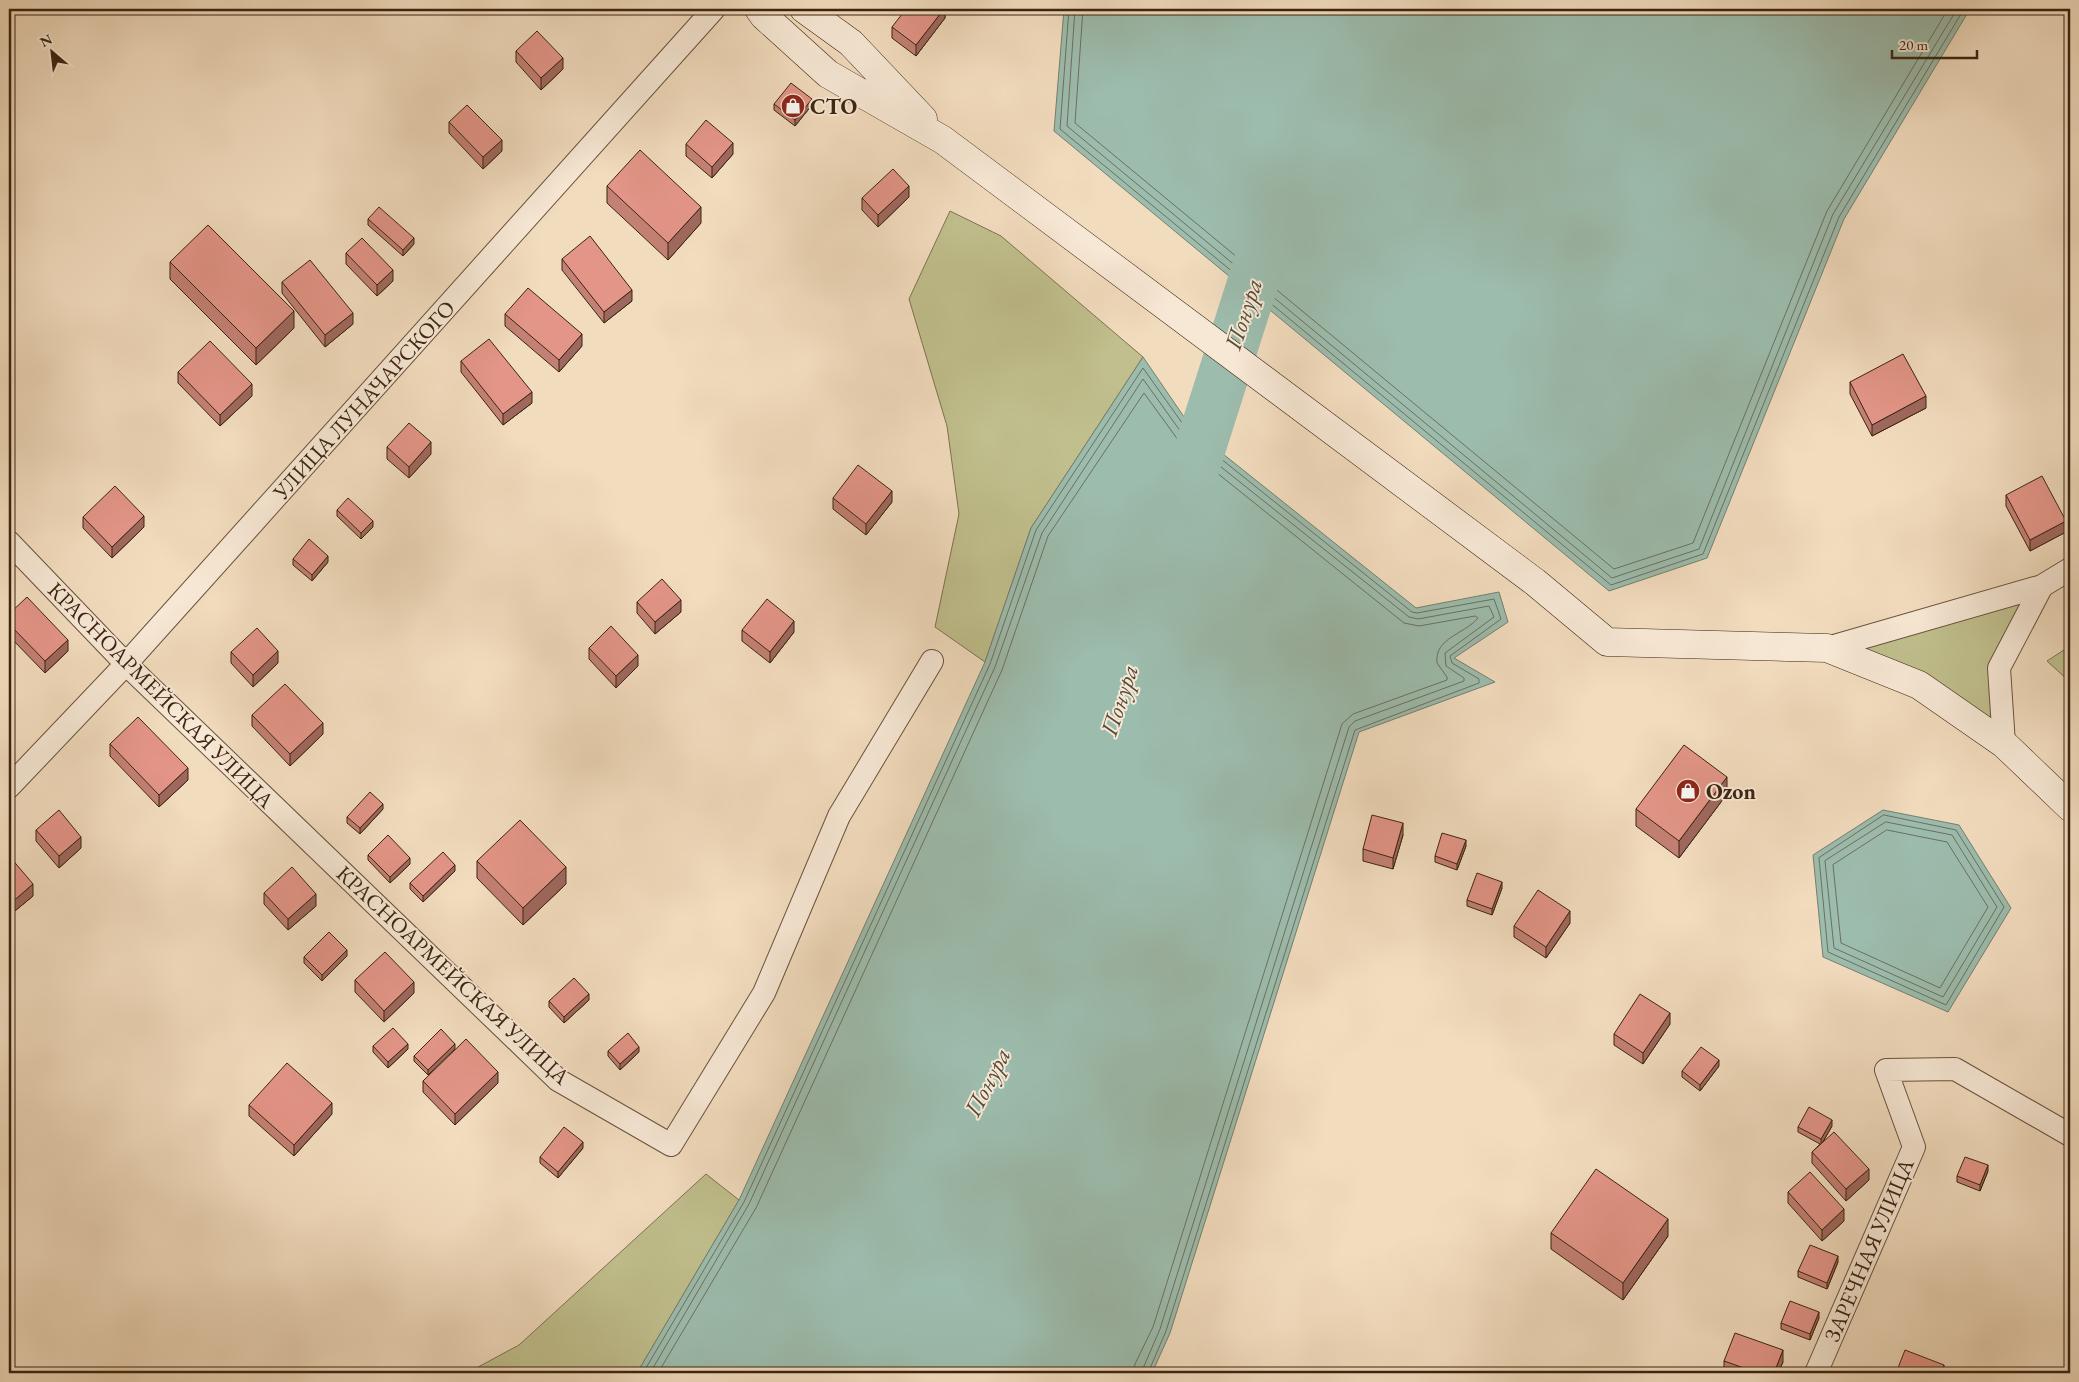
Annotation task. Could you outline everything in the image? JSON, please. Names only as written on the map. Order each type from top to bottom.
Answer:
[{"type":"street","name":"УЛИЦА ЛУНАЧАРСКОГО","points":[[9,787],[126,664],[714,9]]},
{"type":"street","points":[[759,9],[764,16],[828,74],[943,140],[1535,582],[1606,642],[1827,648],[2042,586],[2070,568]]},
{"type":"street","points":[[804,9],[851,43],[943,140]]},
{"type":"street","name":"КРАСНОАРМЕЙСКАЯ УЛИЦА","points":[[9,542],[126,664],[558,1080],[672,1146],[764,993],[839,816],[932,661]]},
{"type":"street","points":[[2004,744],[1999,668],[2042,586]]},
{"type":"street","points":[[1827,648],[1919,685],[2004,744],[2070,807]]},
{"type":"street","name":"ЗАРЕЧНАЯ УЛИЦА","points":[[1816,1373],[1914,1147],[1886,1070],[1955,1069],[2070,1135]]},
{"type":"shaded area","points":[[950,211],[1001,236],[1143,357],[1031,528],[985,662],[935,627],[959,514],[947,426],[909,299]]},
{"type":"shaded area","points":[[2042,586],[1999,668],[2004,744],[1827,648]]},
{"type":"shaded area","points":[[2070,646],[2070,682],[2047,661]]},
{"type":"shaded area","points":[[706,1174],[739,1200],[637,1373],[467,1373],[519,1345]]},
{"type":"water","points":[[1064,9],[1970,9],[1844,219],[1707,558],[1609,591],[1054,131]]},
{"type":"water","points":[[1143,357],[1193,430],[1416,608],[1499,592],[1508,622],[1454,658],[1495,682],[1359,732],[1170,1333],[1152,1373],[637,1373],[739,1200],[985,662],[1031,528]]},
{"type":"water","points":[[1883,810],[1959,825],[2011,908],[1948,1012],[1823,957],[1813,855]]},
{"type":"building","points":[[906,9],[944,9],[916,45],[892,27]]},
{"type":"building","points":[[537,31],[563,58],[541,78],[516,51]]},
{"type":"building","points":[[791,83],[812,99],[795,120],[774,104]]},
{"type":"building","points":[[467,105],[502,140],[483,157],[449,122]]},
{"type":"building","points":[[706,120],[733,143],[712,167],[686,144]]},
{"type":"building","points":[[640,150],[701,207],[668,243],[607,186]]},
{"type":"building","points":[[893,169],[909,186],[878,215],[862,198]]},
{"type":"building","points":[[379,207],[414,238],[403,250],[368,219]]},
{"type":"building","points":[[208,225],[294,311],[256,348],[170,262]]},
{"type":"building","points":[[590,236],[632,290],[604,312],[562,259]]},
{"type":"building","points":[[362,238],[393,270],[377,285],[346,253]]},
{"type":"building","points":[[310,260],[353,313],[325,335],[282,282]]},
{"type":"building","points":[[528,288],[582,334],[559,360],[505,314]]},
{"type":"building","points":[[489,339],[532,392],[503,414],[461,361]]},
{"type":"building","points":[[210,341],[252,384],[220,415],[178,372]]},
{"type":"building","points":[[1903,354],[1926,396],[1872,425],[1850,382]]},
{"type":"building","points":[[409,423],[431,442],[409,467],[387,447]]},
{"type":"building","points":[[858,465],[892,491],[866,524],[833,498]]},
{"type":"building","points":[[2042,476],[2066,521],[2030,540],[2006,495]]},
{"type":"building","points":[[115,486],[144,516],[112,547],[83,517]]},
{"type":"building","points":[[348,498],[373,521],[361,533],[337,510]]},
{"type":"building","points":[[309,539],[328,556],[312,575],[293,559]]},
{"type":"building","points":[[662,579],[681,600],[655,622],[637,602]]},
{"type":"building","points":[[27,597],[68,640],[45,661],[9,624],[9,614]]},
{"type":"building","points":[[767,599],[794,621],[770,652],[742,630]]},
{"type":"building","points":[[611,626],[638,655],[616,676],[589,648]]},
{"type":"building","points":[[257,628],[278,651],[253,675],[231,652]]},
{"type":"building","points":[[285,684],[323,723],[290,754],[252,715]]},
{"type":"building","points":[[138,717],[188,768],[159,795],[110,744]]},
{"type":"building","points":[[1684,745],[1727,777],[1679,841],[1636,809]]},
{"type":"building","points":[[370,792],[383,804],[360,828],[347,817]]},
{"type":"building","points":[[59,810],[81,837],[59,856],[36,830]]},
{"type":"building","points":[[1372,815],[1403,823],[1393,858],[1363,849]]},
{"type":"building","points":[[520,820],[566,867],[523,908],[477,861]]},
{"type":"building","points":[[1442,833],[1466,840],[1457,864],[1435,856]]},
{"type":"building","points":[[388,835],[410,858],[390,877],[368,855]]},
{"type":"building","points":[[443,852],[455,865],[423,896],[410,883]]},
{"type":"building","points":[[11,858],[33,884],[10,904],[9,860]]},
{"type":"building","points":[[292,867],[316,894],[288,919],[264,893]]},
{"type":"building","points":[[1477,873],[1502,882],[1492,909],[1467,900]]},
{"type":"building","points":[[1538,890],[1570,911],[1546,947],[1514,926]]},
{"type":"building","points":[[329,932],[347,950],[322,975],[304,957]]},
{"type":"building","points":[[385,952],[414,982],[384,1011],[355,980]]},
{"type":"building","points":[[574,978],[589,994],[564,1017],[549,1001]]},
{"type":"building","points":[[1640,994],[1670,1013],[1643,1053],[1614,1034]]},
{"type":"building","points":[[393,1028],[408,1044],[388,1062],[373,1046]]},
{"type":"building","points":[[441,1029],[455,1044],[428,1070],[414,1056]]},
{"type":"building","points":[[628,1033],[639,1047],[620,1064],[608,1051]]},
{"type":"building","points":[[466,1039],[498,1072],[455,1114],[423,1081]]},
{"type":"building","points":[[1701,1047],[1719,1060],[1700,1085],[1682,1071]]},
{"type":"building","points":[[287,1063],[332,1103],[294,1145],[249,1105]]},
{"type":"building","points":[[1809,1107],[1832,1120],[1821,1139],[1798,1127]]},
{"type":"building","points":[[564,1127],[583,1142],[558,1172],[540,1157]]},
{"type":"building","points":[[1834,1132],[1869,1169],[1846,1189],[1812,1152]]},
{"type":"building","points":[[1965,1157],[1988,1165],[1980,1185],[1957,1176]]},
{"type":"building","points":[[1596,1169],[1668,1219],[1623,1283],[1551,1233]]},
{"type":"building","points":[[1810,1172],[1844,1209],[1822,1230],[1788,1192]]},
{"type":"building","points":[[1810,1245],[1838,1256],[1827,1283],[1798,1271]]},
{"type":"building","points":[[1790,1301],[1819,1312],[1810,1334],[1781,1323]]},
{"type":"building","points":[[1735,1333],[1783,1350],[1774,1373],[1758,1373],[1724,1361]]},
{"type":"building","points":[[1905,1350],[1944,1365],[1940,1373],[1896,1373]]},
{"type":"waterway","name":"Понура","points":[[1182,505],[1271,226]]},
{"type":"place","name":"СТО","points":[[793,106]]},
{"type":"place","name":"Ozon","points":[[1688,791]]}]
